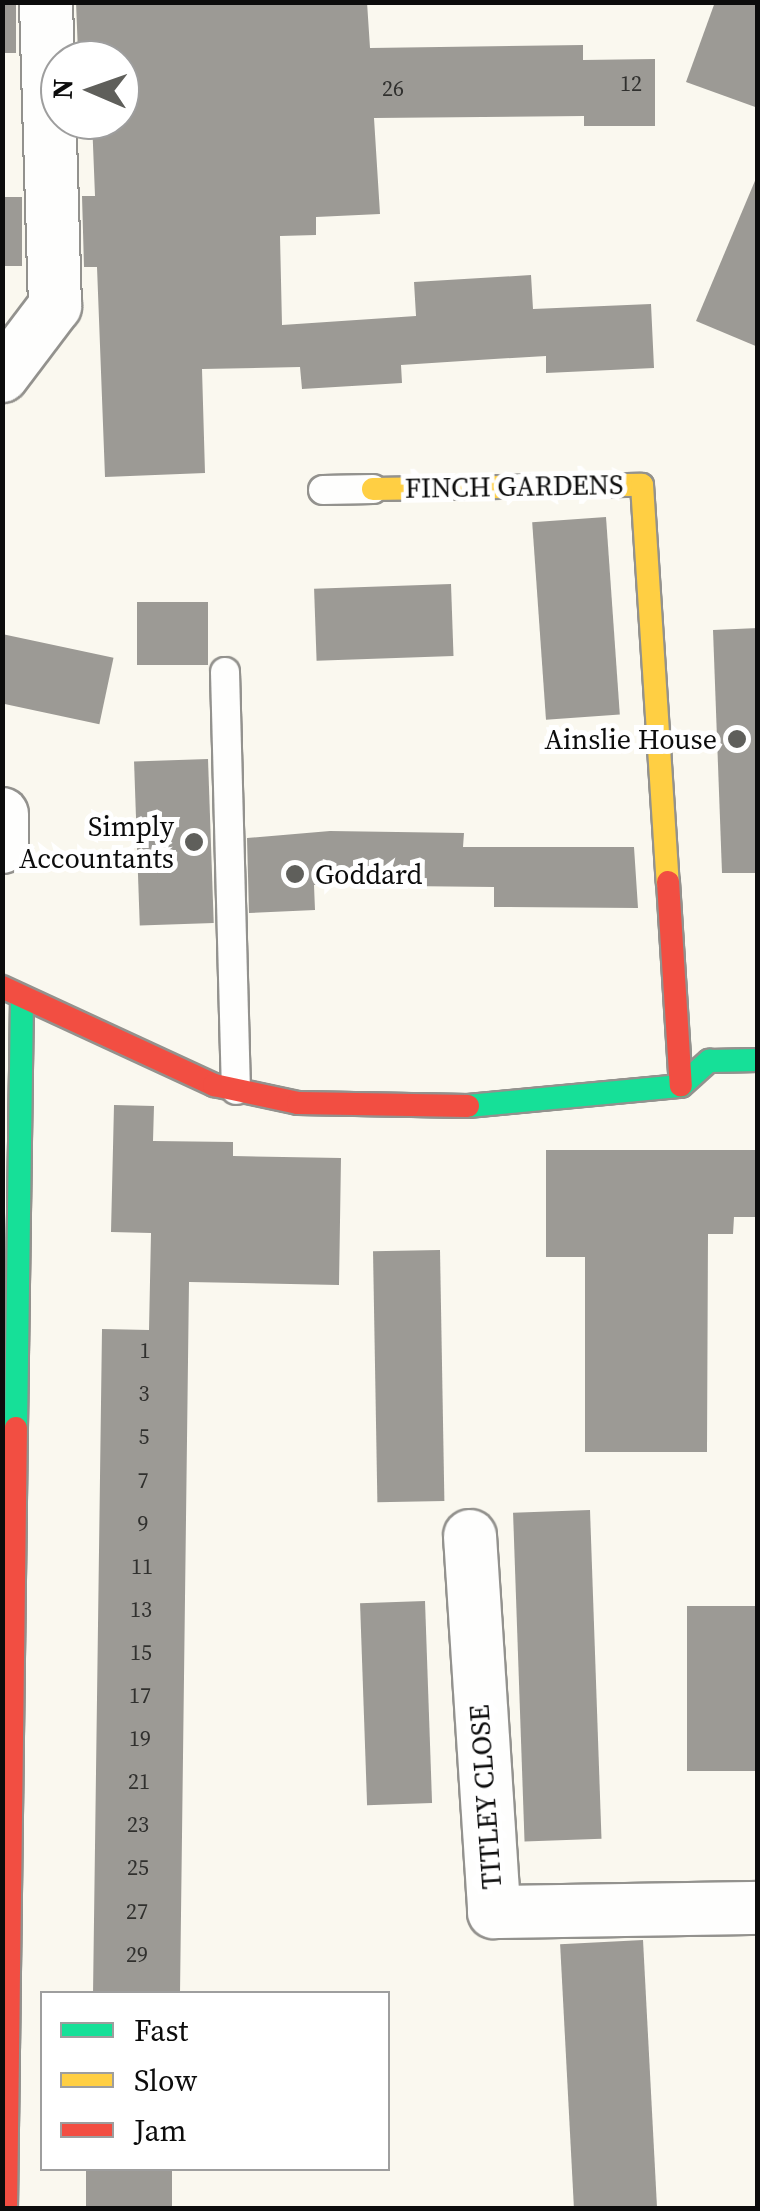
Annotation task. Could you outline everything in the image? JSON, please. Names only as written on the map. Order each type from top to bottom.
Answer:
[{"type":"street","points":[[2,376],[56,306],[46,2]]},
{"type":"street","name":"FINCH GARDENS","points":[[372,489],[642,485],[681,1086]]},
{"type":"street","points":[[2,814],[2,848]]},
{"type":"street","points":[[2,987],[22,1001],[236,1090],[380,1110],[681,1086],[709,1061],[758,1060]]},
{"type":"street","points":[[6,2208],[22,1001]]},
{"type":"street","name":"TITLEY CLOSE","points":[[470,1536],[494,1912],[758,1908]]},
{"type":"lane","name":"FINCH GARDENS","points":[[323,490],[372,489]]},
{"type":"lane","points":[[226,672],[236,1090]]},
{"type":"building","points":[[2,2],[16,2],[16,53],[2,53]]},
{"type":"building","points":[[76,2],[367,2],[370,48],[583,45],[583,60],[655,59],[655,126],[584,126],[584,116],[374,118],[380,214],[316,217],[316,235],[280,236],[282,325],[416,316],[414,282],[531,275],[533,309],[651,304],[654,368],[546,373],[546,356],[478,360],[401,365],[402,383],[302,389],[300,367],[202,369],[205,473],[105,477],[97,267],[84,267],[82,196],[95,196],[93,140],[140,140],[140,40],[77,40]]},
{"type":"building","points":[[715,2],[758,2],[758,108],[686,82]]},
{"type":"building","points":[[758,176],[758,347],[696,321]]},
{"type":"building","points":[[2,197],[22,197],[22,266],[2,266]]},
{"type":"building","points":[[606,517],[620,715],[546,720],[532,522]]},
{"type":"building","points":[[451,584],[454,656],[317,661],[314,589]]},
{"type":"building","points":[[137,602],[208,602],[208,665],[137,665]]},
{"type":"building","name":"Ainslie House","points":[[758,628],[758,873],[722,873],[713,630]]},
{"type":"building","points":[[2,634],[114,658],[99,724],[2,704]]},
{"type":"building","points":[[208,759],[214,923],[140,925],[134,762]]},
{"type":"building","points":[[330,831],[464,833],[463,847],[634,847],[638,908],[494,907],[494,887],[314,885],[315,910],[249,913],[247,838]]},
{"type":"building","points":[[114,1105],[154,1106],[153,1141],[233,1142],[233,1156],[341,1158],[339,1285],[189,1282],[180,1991],[93,1991],[102,1329],[149,1330],[151,1233],[111,1232]]},
{"type":"building","points":[[546,1150],[758,1150],[758,1217],[734,1217],[733,1234],[708,1234],[707,1452],[585,1452],[585,1257],[546,1257]]},
{"type":"building","points":[[440,1250],[444,1501],[377,1502],[373,1251]]},
{"type":"building","points":[[590,1510],[601,1839],[525,1841],[513,1513]]},
{"type":"building","points":[[425,1601],[432,1803],[367,1805],[360,1603]]},
{"type":"building","points":[[687,1606],[758,1606],[758,1771],[687,1771]]},
{"type":"building","points":[[643,1940],[657,2208],[574,2208],[560,1944]]},
{"type":"building","points":[[86,2171],[172,2171],[172,2208],[86,2208]]},
{"type":"traffic: fast","points":[[16,1428],[22,1001]]},
{"type":"traffic: fast","points":[[468,1106],[681,1086],[709,1061],[758,1060]]},
{"type":"traffic: slow","points":[[373,489],[642,485],[668,882]]},
{"type":"traffic: jam","points":[[668,882],[681,1086]]},
{"type":"traffic: jam","points":[[2,987],[214,1085],[298,1103],[468,1106]]},
{"type":"traffic: jam","points":[[6,2208],[16,1428]]},
{"type":"place","name":"Ainslie House","points":[[737,739]]},
{"type":"place","name":"Simply Accountants","points":[[194,842]]},
{"type":"place","name":"Goddard","points":[[295,874]]}]
